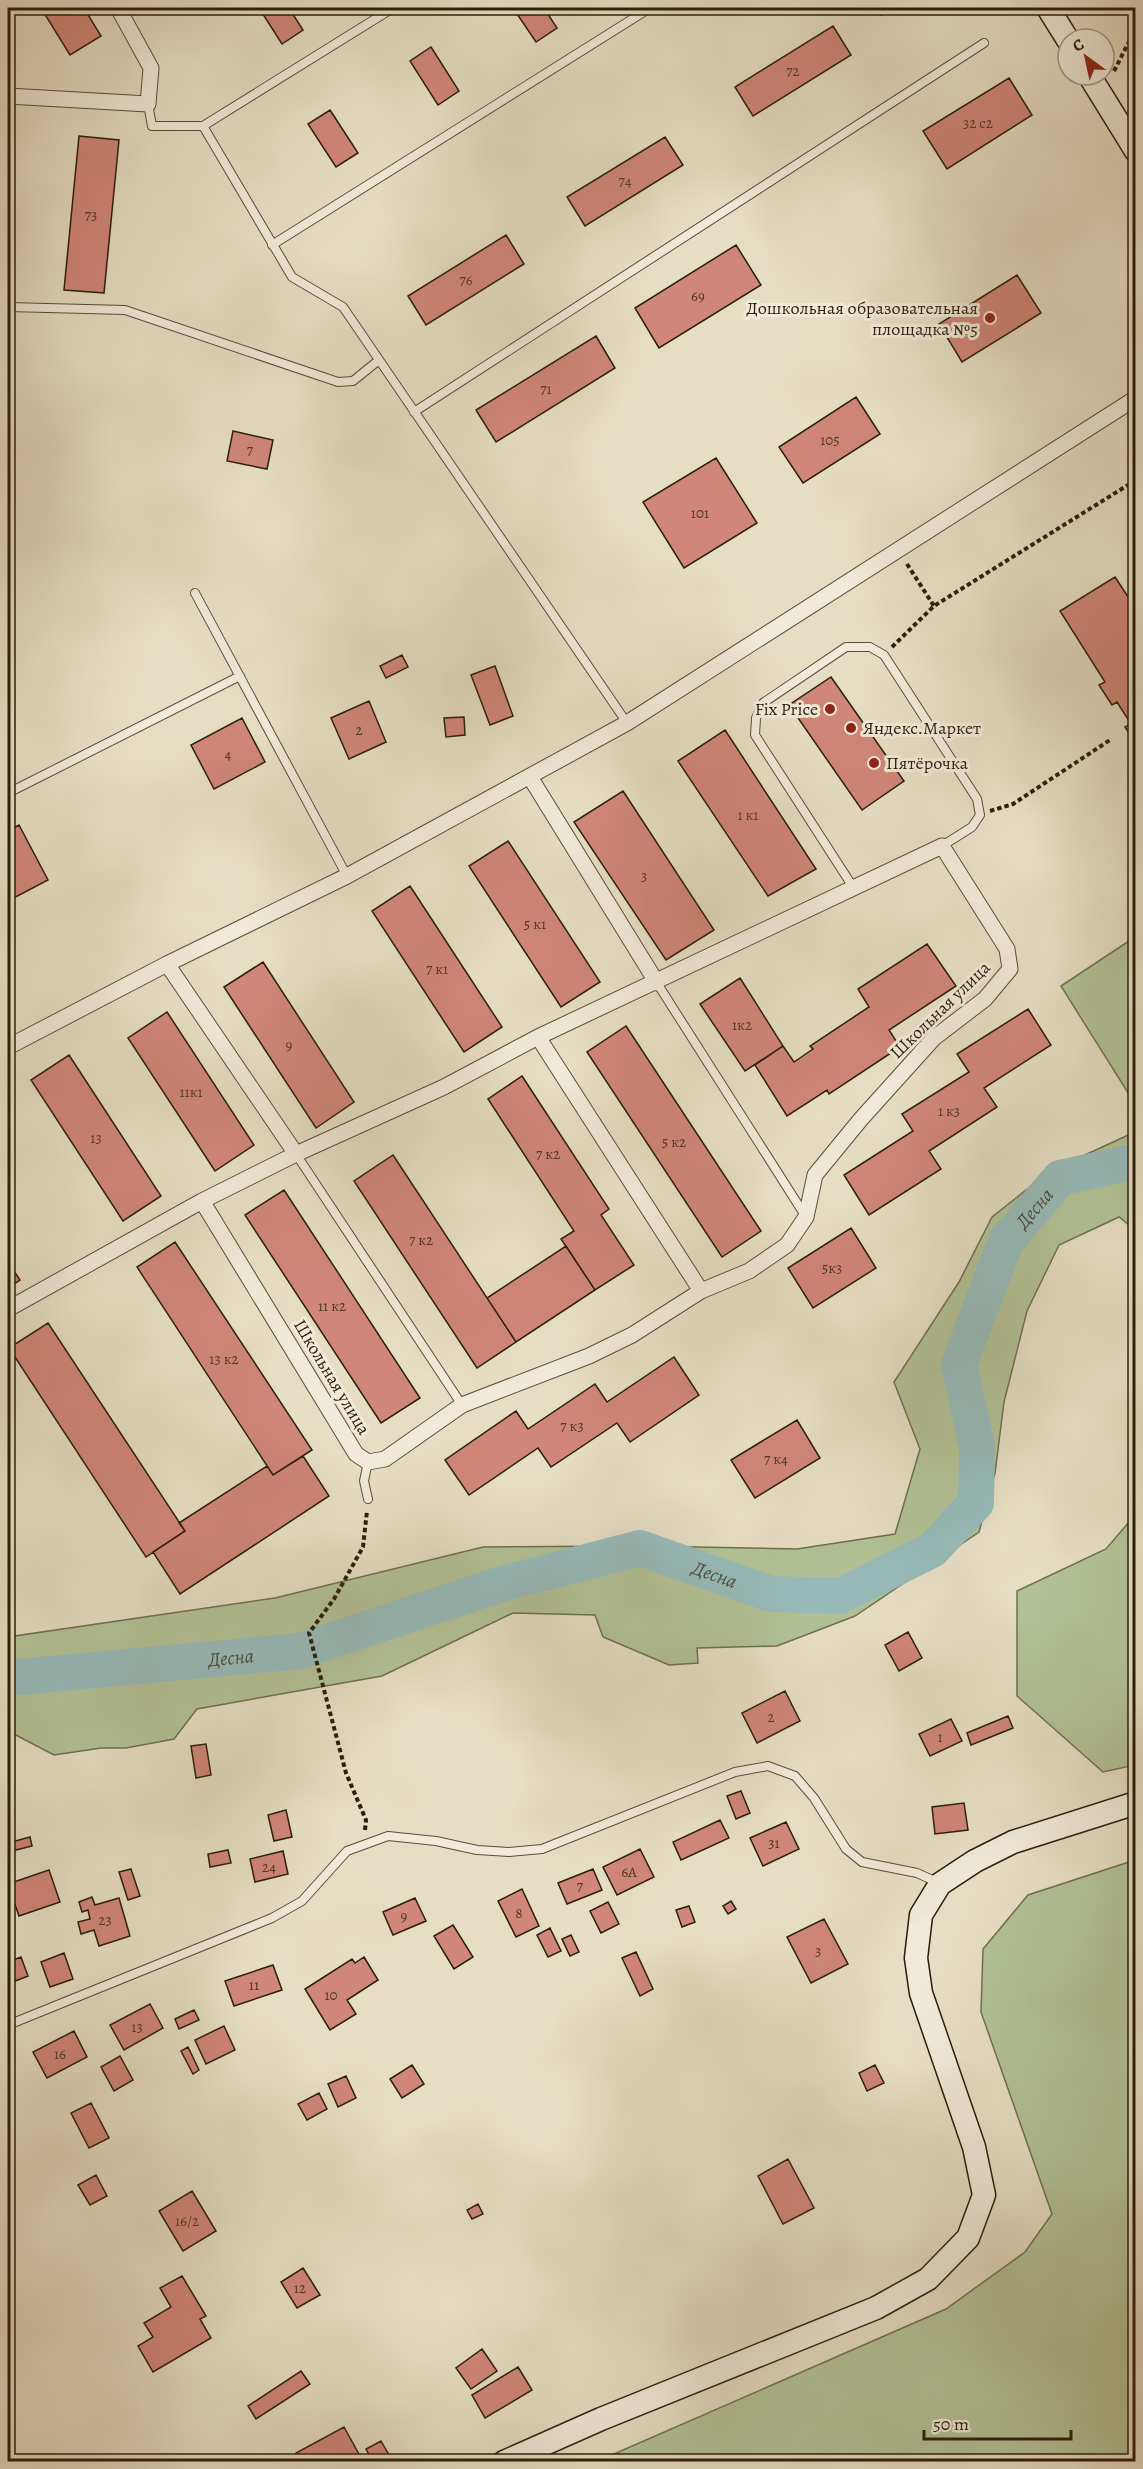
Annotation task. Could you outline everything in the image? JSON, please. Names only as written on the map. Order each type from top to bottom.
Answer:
[{"type":"street","points":[[8,96],[148,104],[151,68],[118,8]]},
{"type":"street","points":[[1048,8],[1060,27]]},
{"type":"street","points":[[1096,87],[1136,151]]},
{"type":"street","points":[[8,1047],[167,964],[347,876],[627,723],[1136,398]]},
{"type":"street","points":[[530,777],[657,982]]},
{"type":"street","points":[[8,1309],[202,1201],[296,1154],[444,1088],[538,1037],[942,846]]},
{"type":"street","name":"Школьная улица","points":[[202,1201],[356,1454],[368,1462],[385,1459],[462,1405],[589,1356],[632,1335],[701,1291],[735,1278],[764,1263],[787,1245],[806,1217],[815,1175],[861,1119],[934,1038],[985,999],[1010,969],[1007,949],[942,846]]},
{"type":"street","points":[[167,964],[296,1154]]},
{"type":"street","points":[[538,1037],[701,1291]]},
{"type":"street","points":[[504,2462],[601,2419],[876,2308],[928,2279],[968,2238],[984,2194],[974,2147],[921,1993],[916,1959],[921,1915],[940,1884],[1013,1842],[1136,1803]]},
{"type":"lane","points":[[148,104],[152,126],[202,126],[393,8]]},
{"type":"lane","points":[[272,245],[650,8]]},
{"type":"lane","points":[[414,412],[984,43]]},
{"type":"lane","points":[[202,126],[291,277],[343,307],[627,723]]},
{"type":"lane","points":[[8,307],[125,310],[338,382],[352,381],[379,360]]},
{"type":"lane","points":[[195,593],[347,876]]},
{"type":"lane","points":[[853,887],[755,735],[756,718],[763,703],[846,647],[870,647],[884,655],[977,799],[980,815],[972,827],[942,846]]},
{"type":"lane","points":[[8,794],[240,676]]},
{"type":"lane","points":[[657,982],[806,1217]]},
{"type":"lane","points":[[296,1154],[462,1405]]},
{"type":"lane","points":[[368,1462],[364,1480],[368,1499]]},
{"type":"lane","points":[[8,2025],[272,1918],[302,1901],[347,1851],[388,1836],[436,1841],[477,1850],[508,1852],[542,1849],[735,1773],[768,1766],[795,1776],[814,1798],[846,1849],[862,1862],[917,1873],[940,1884]]},
{"type":"path","points":[[1116,67],[1136,28]]},
{"type":"path","points":[[884,655],[934,606],[1136,480]]},
{"type":"path","points":[[897,550],[934,606]]},
{"type":"path","points":[[980,815],[1013,804],[1110,740]]},
{"type":"path","points":[[365,1844],[366,1820],[346,1773],[309,1633],[334,1599],[363,1547],[368,1499]]},
{"type":"green space","points":[[1135,937],[1135,1104],[1061,986]]},
{"type":"green space","points":[[1135,1132],[1135,1230],[1119,1217],[1059,1245],[1027,1311],[1004,1402],[995,1473],[979,1532],[855,1616],[777,1646],[697,1648],[698,1663],[669,1665],[603,1637],[595,1615],[513,1613],[382,1676],[197,1709],[174,1739],[126,1748],[101,1748],[54,1755],[8,1731],[8,1637],[275,1598],[483,1547],[640,1546],[797,1549],[895,1534],[920,1449],[894,1382],[959,1282],[992,1217],[1050,1171]]},
{"type":"green space","points":[[1135,1515],[1135,1765],[1103,1772],[1017,1696],[1017,1591],[1106,1549]]},
{"type":"green space","points":[[1135,1860],[1135,2461],[598,2461],[946,2309],[1025,2252],[1052,2214],[981,2012],[983,1949],[1028,1895]]},
{"type":"building","points":[[41,8],[84,8],[101,36],[70,55]]},
{"type":"building","points":[[259,8],[289,8],[303,30],[282,44]]},
{"type":"building","points":[[513,8],[544,8],[557,28],[536,42]]},
{"type":"building","points":[[877,8],[893,8],[881,15]]},
{"type":"building","points":[[833,26],[851,55],[753,116],[735,87]]},
{"type":"building","points":[[431,47],[459,91],[438,105],[410,61]]},
{"type":"building","points":[[1136,63],[1136,75],[1130,66]]},
{"type":"building","points":[[1009,78],[1032,115],[947,169],[923,131]]},
{"type":"building","points":[[330,110],[358,153],[336,167],[308,124]]},
{"type":"building","points":[[8,129],[11,129],[8,165]]},
{"type":"building","points":[[79,136],[119,140],[104,293],[64,290]]},
{"type":"building","points":[[665,137],[683,165],[585,226],[567,197]]},
{"type":"building","points":[[506,235],[524,264],[426,325],[408,296]]},
{"type":"building","points":[[736,245],[761,285],[659,348],[635,308]]},
{"type":"building","name":"Дошкольная образовательная площадка №5","points":[[1017,275],[1041,313],[962,362],[939,324]]},
{"type":"building","points":[[596,336],[615,368],[496,442],[476,410]]},
{"type":"building","points":[[856,397],[880,434],[803,483],[779,447]]},
{"type":"building","points":[[233,431],[273,440],[267,469],[227,461]]},
{"type":"building","points":[[716,458],[757,523],[684,568],[643,502]]},
{"type":"building","points":[[1115,577],[1136,609],[1136,744],[1125,727],[1131,724],[1117,702],[1112,705],[1099,685],[1105,682],[1060,611]]},
{"type":"building","points":[[402,655],[408,667],[386,678],[380,666]]},
{"type":"building","points":[[495,666],[513,716],[490,725],[471,675]]},
{"type":"building","points":[[831,677],[904,781],[862,810],[789,705]]},
{"type":"building","points":[[369,701],[386,742],[349,759],[331,718]]},
{"type":"building","points":[[464,717],[465,735],[446,737],[444,718]]},
{"type":"building","points":[[242,718],[265,762],[214,789],[191,745]]},
{"type":"building","points":[[725,730],[816,869],[768,896],[678,761]]},
{"type":"building","points":[[623,791],[714,930],[666,960],[574,822]]},
{"type":"building","points":[[19,825],[48,880],[8,901],[8,831]]},
{"type":"building","points":[[508,841],[600,982],[561,1007],[469,866]]},
{"type":"building","points":[[410,886],[502,1027],[464,1052],[372,911]]},
{"type":"building","points":[[927,944],[956,986],[889,1030],[900,1047],[829,1094],[827,1090],[787,1116],[755,1065],[783,1046],[794,1062],[813,1049],[810,1046],[869,1007],[858,989]]},
{"type":"building","points":[[263,962],[354,1102],[316,1128],[224,987]]},
{"type":"building","points":[[740,978],[783,1046],[745,1071],[700,1004]]},
{"type":"building","points":[[1028,1009],[1051,1045],[984,1088],[997,1107],[929,1151],[941,1169],[869,1215],[844,1175],[913,1131],[902,1114],[969,1072],[957,1054]]},
{"type":"building","points":[[167,1012],[254,1145],[215,1171],[128,1038]]},
{"type":"building","points":[[626,1026],[761,1231],[722,1257],[587,1052]]},
{"type":"building","points":[[69,1055],[161,1196],[123,1221],[31,1080]]},
{"type":"building","points":[[522,1076],[609,1209],[601,1215],[634,1265],[595,1290],[561,1239],[574,1231],[488,1099]]},
{"type":"building","points":[[393,1155],[516,1342],[477,1368],[354,1181]]},
{"type":"building","points":[[284,1190],[420,1398],[381,1423],[245,1215]]},
{"type":"building","points":[[851,1228],[876,1268],[813,1308],[788,1268]]},
{"type":"building","points":[[175,1242],[312,1450],[273,1475],[137,1267]]},
{"type":"building","points":[[566,1246],[595,1290],[516,1342],[487,1298]]},
{"type":"building","points":[[8,1262],[20,1280],[8,1288]]},
{"type":"building","points":[[48,1323],[185,1531],[146,1557],[9,1348]]},
{"type":"building","points":[[674,1357],[699,1395],[630,1442],[617,1423],[551,1467],[538,1448],[469,1495],[445,1460],[516,1411],[528,1429],[595,1384],[607,1402]]},
{"type":"building","points":[[797,1420],[820,1458],[755,1498],[731,1460]]},
{"type":"building","points":[[303,1456],[329,1496],[180,1594],[153,1552],[185,1531],[179,1523],[267,1466],[273,1475]]},
{"type":"building","points":[[908,1632],[922,1658],[899,1671],[885,1645]]},
{"type":"building","points":[[785,1691],[800,1721],[757,1743],[742,1713]]},
{"type":"building","points":[[1008,1716],[1013,1728],[971,1745],[967,1733]]},
{"type":"building","points":[[951,1719],[962,1741],[930,1756],[919,1734]]},
{"type":"building","points":[[206,1744],[211,1775],[196,1778],[191,1746]]},
{"type":"building","points":[[741,1791],[750,1813],[736,1819],[727,1796]]},
{"type":"building","points":[[964,1803],[968,1830],[935,1834],[932,1807]]},
{"type":"building","points":[[286,1810],[292,1837],[274,1841],[268,1815]]},
{"type":"building","points":[[720,1820],[729,1838],[681,1860],[673,1842]]},
{"type":"building","points":[[786,1822],[799,1849],[763,1866],[750,1838]]},
{"type":"building","points":[[30,1837],[32,1846],[8,1852],[8,1843]]},
{"type":"building","points":[[640,1849],[654,1877],[617,1895],[603,1867]]},
{"type":"building","points":[[228,1850],[231,1863],[210,1867],[208,1854]]},
{"type":"building","points":[[283,1851],[288,1874],[255,1882],[250,1859]]},
{"type":"building","points":[[131,1869],[140,1896],[128,1900],[119,1872]]},
{"type":"building","points":[[593,1869],[602,1890],[567,1904],[558,1883]]},
{"type":"building","points":[[49,1870],[60,1902],[19,1916],[8,1884]]},
{"type":"building","points":[[522,1889],[539,1926],[516,1937],[498,1901]]},
{"type":"building","points":[[92,1897],[95,1905],[119,1898],[130,1936],[99,1946],[94,1930],[81,1934],[78,1922],[90,1919],[88,1910],[82,1912],[79,1902]]},
{"type":"building","points":[[415,1898],[426,1921],[393,1935],[383,1912]]},
{"type":"building","points":[[731,1901],[736,1909],[728,1914],[723,1906]]},
{"type":"building","points":[[608,1902],[619,1924],[601,1933],[590,1911]]},
{"type":"building","points":[[689,1906],[695,1922],[682,1927],[676,1910]]},
{"type":"building","points":[[824,1919],[848,1964],[811,1983],[787,1937]]},
{"type":"building","points":[[453,1925],[473,1957],[454,1969],[434,1936]]},
{"type":"building","points":[[550,1928],[561,1951],[548,1957],[537,1935]]},
{"type":"building","points":[[571,1935],[579,1952],[570,1956],[562,1939]]},
{"type":"building","points":[[636,1952],[653,1989],[640,1996],[622,1958]]},
{"type":"building","points":[[64,1953],[73,1979],[50,1987],[41,1962]]},
{"type":"building","points":[[21,1957],[28,1976],[8,1984],[8,1962]]},
{"type":"building","points":[[364,1957],[378,1980],[347,2000],[356,2014],[330,2030],[305,1989],[352,1959],[355,1963]]},
{"type":"building","points":[[273,1965],[282,1990],[234,2006],[225,1981]]},
{"type":"building","points":[[150,2004],[163,2028],[124,2050],[110,2025]]},
{"type":"building","points":[[194,2010],[199,2020],[179,2029],[175,2019]]},
{"type":"building","points":[[224,2026],[235,2050],[206,2064],[195,2040]]},
{"type":"building","points":[[74,2031],[87,2057],[47,2078],[33,2052]]},
{"type":"building","points":[[188,2047],[199,2070],[193,2074],[181,2051]]},
{"type":"building","points":[[120,2056],[133,2080],[114,2091],[101,2067]]},
{"type":"building","points":[[412,2065],[424,2084],[402,2098],[390,2079]]},
{"type":"building","points":[[875,2065],[884,2083],[867,2091],[859,2073]]},
{"type":"building","points":[[346,2076],[356,2098],[338,2107],[328,2084]]},
{"type":"building","points":[[319,2093],[327,2109],[307,2120],[298,2104]]},
{"type":"building","points":[[91,2103],[109,2138],[89,2148],[71,2113]]},
{"type":"building","points":[[788,2159],[814,2208],[783,2224],[758,2176]]},
{"type":"building","points":[[96,2175],[107,2196],[90,2205],[78,2185]]},
{"type":"building","points":[[192,2191],[216,2231],[183,2251],[159,2211]]},
{"type":"building","points":[[478,2204],[483,2214],[472,2219],[467,2210]]},
{"type":"building","points":[[303,2268],[320,2295],[297,2308],[281,2282]]},
{"type":"building","points":[[182,2276],[206,2316],[200,2319],[211,2338],[153,2372],[138,2346],[153,2337],[144,2323],[171,2307],[160,2288]]},
{"type":"building","points":[[482,2349],[497,2371],[471,2389],[456,2368]]},
{"type":"building","points":[[518,2367],[532,2390],[485,2418],[472,2395]]},
{"type":"building","points":[[301,2371],[310,2384],[256,2419],[248,2406]]},
{"type":"building","points":[[344,2427],[360,2456],[349,2462],[300,2462],[296,2453]]},
{"type":"building","points":[[381,2441],[393,2462],[373,2462],[366,2449]]},
{"type":"building","points":[[256,2455],[258,2462],[232,2462],[243,2458]]},
{"type":"waterway","name":"Десна","points":[[8,1678],[300,1651],[505,1583],[640,1548],[771,1594],[840,1596],[932,1550],[976,1503],[977,1447],[959,1364],[1006,1241],[1060,1178],[1136,1161]]},
{"type":"place","name":"Дошкольная образовательная площадка №5","points":[[990,318]]},
{"type":"place","name":"Fix Price","points":[[830,709]]},
{"type":"place","name":"Яндекс.Маркет","points":[[851,728]]},
{"type":"place","name":"Пятёрочка","points":[[874,763]]}]
